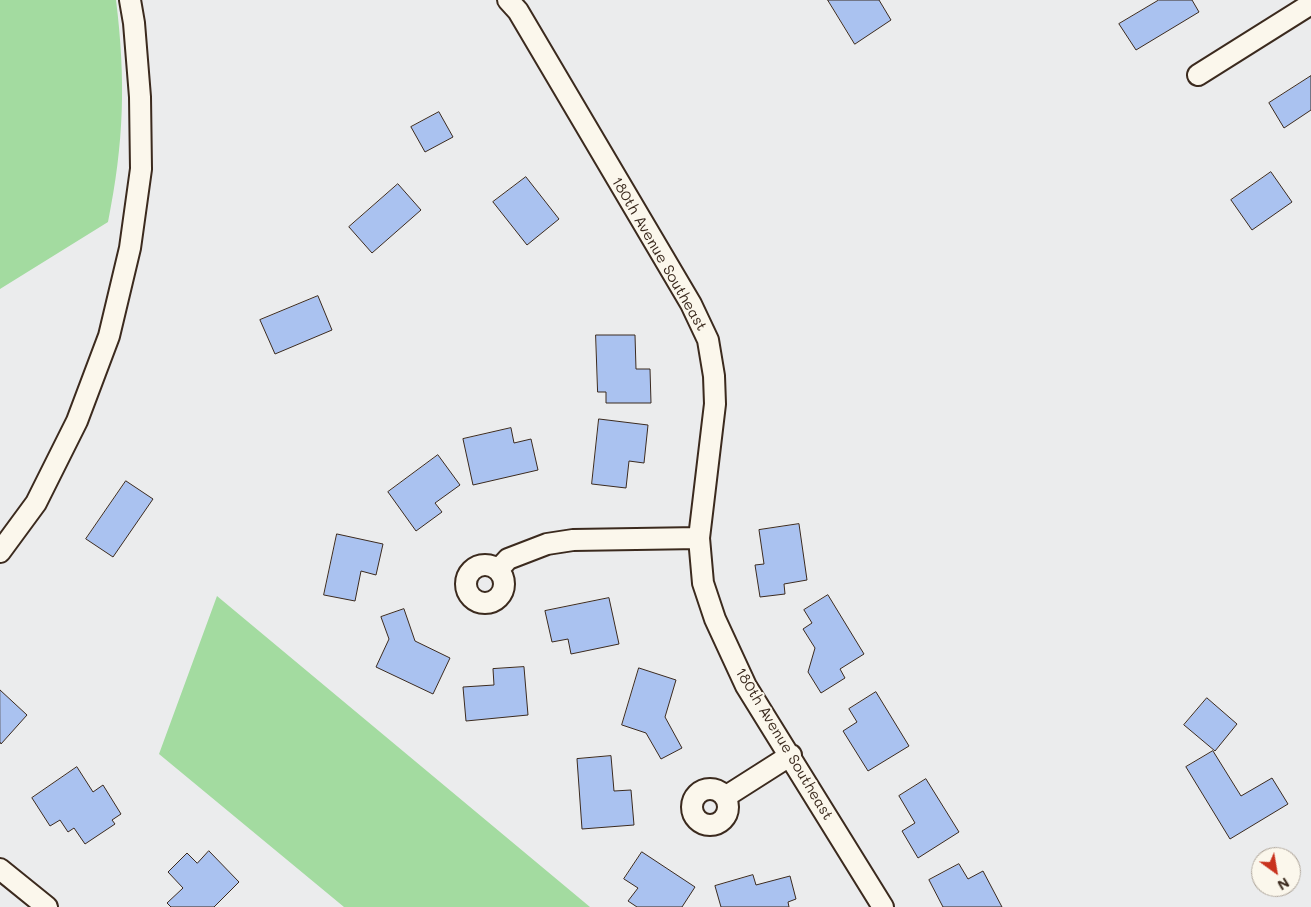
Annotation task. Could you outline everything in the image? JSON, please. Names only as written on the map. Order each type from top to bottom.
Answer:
[{"type":"street","points":[[0,552],[36,503],[77,421],[109,336],[130,248],[141,169],[140,97],[134,23],[130,0]]},
{"type":"street","name":"180th Avenue Southeast","points":[[508,0],[518,11],[686,296],[708,340],[714,376],[715,404],[699,538],[703,583],[715,619],[746,686],[791,755],[883,907]]},
{"type":"street","points":[[1198,75],[1311,4]]},
{"type":"street","points":[[498,570],[508,558],[547,544],[564,541],[699,538]]},
{"type":"street","points":[[725,798],[791,755]]},
{"type":"street","points":[[0,869],[47,907]]},
{"type":"green space","points":[[0,0],[116,0],[121,57],[122,111],[117,165],[108,222],[0,289]]},
{"type":"green space","points":[[217,596],[590,907],[344,907],[159,754]]},
{"type":"building","points":[[828,0],[879,0],[891,20],[855,44]]},
{"type":"building","points":[[1159,0],[1192,0],[1199,12],[1136,50],[1119,24]]},
{"type":"building","points":[[1311,76],[1311,110],[1284,128],[1269,103]]},
{"type":"building","points":[[439,112],[453,137],[425,152],[411,127]]},
{"type":"building","points":[[1271,172],[1292,202],[1252,230],[1231,200]]},
{"type":"building","points":[[526,177],[559,219],[527,245],[493,202]]},
{"type":"building","points":[[398,184],[421,210],[372,253],[349,227]]},
{"type":"building","points":[[318,296],[332,330],[275,354],[260,320]]},
{"type":"building","points":[[596,335],[635,335],[636,369],[650,369],[651,403],[606,403],[606,392],[598,392]]},
{"type":"building","points":[[599,419],[648,425],[644,463],[629,461],[626,488],[592,484]]},
{"type":"building","points":[[511,428],[514,443],[531,439],[538,470],[473,485],[463,439]]},
{"type":"building","points":[[438,455],[460,485],[435,503],[442,512],[416,531],[388,492]]},
{"type":"building","points":[[126,481],[153,499],[113,557],[86,539]]},
{"type":"building","points":[[799,524],[807,580],[784,584],[785,594],[760,597],[755,565],[764,564],[759,530]]},
{"type":"building","points":[[337,534],[383,544],[376,575],[361,571],[355,601],[324,595]]},
{"type":"building","points":[[828,595],[864,654],[840,669],[845,678],[821,693],[808,672],[815,648],[803,629],[812,623],[804,610]]},
{"type":"building","points":[[609,598],[619,644],[571,654],[568,639],[552,642],[545,611]]},
{"type":"building","points":[[404,609],[415,641],[450,658],[433,694],[376,667],[389,639],[381,617]]},
{"type":"building","points":[[524,667],[528,715],[466,721],[463,687],[494,685],[493,669]]},
{"type":"building","points":[[639,668],[676,680],[665,717],[682,748],[661,759],[646,733],[622,725]]},
{"type":"building","points":[[0,690],[27,715],[1,744],[0,742]]},
{"type":"building","points":[[876,692],[909,746],[868,771],[843,731],[857,722],[849,709]]},
{"type":"building","points":[[1207,698],[1237,724],[1215,751],[1184,725]]},
{"type":"building","points":[[1213,751],[1241,796],[1272,778],[1288,804],[1230,839],[1186,767]]},
{"type":"building","points":[[611,756],[614,791],[631,790],[634,825],[582,829],[577,759]]},
{"type":"building","points":[[77,767],[93,792],[103,785],[121,814],[112,820],[115,824],[85,844],[74,828],[68,832],[60,820],[50,826],[32,798]]},
{"type":"building","points":[[926,779],[959,832],[918,858],[902,831],[915,823],[899,796]]},
{"type":"building","points":[[209,851],[239,882],[214,907],[171,907],[167,903],[183,888],[168,872],[187,853],[197,863]]},
{"type":"building","points":[[642,852],[695,887],[682,907],[637,907],[628,901],[638,888],[624,879]]},
{"type":"building","points":[[959,864],[968,879],[983,871],[1002,907],[943,907],[929,880]]},
{"type":"building","points":[[753,875],[756,885],[790,876],[796,899],[788,902],[789,907],[721,907],[715,886]]}]
